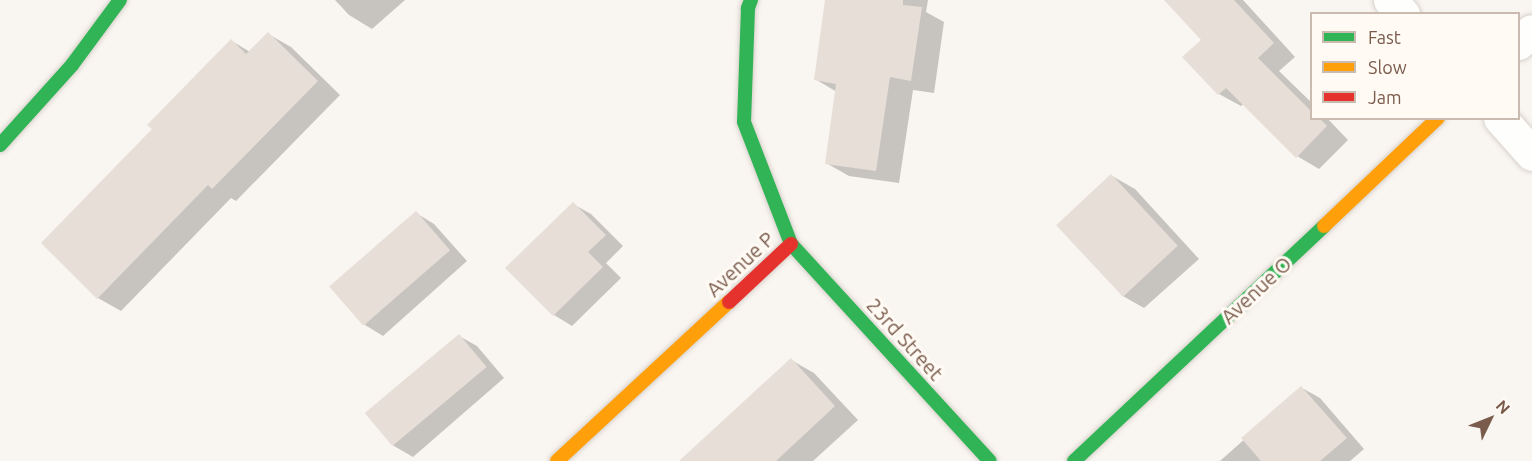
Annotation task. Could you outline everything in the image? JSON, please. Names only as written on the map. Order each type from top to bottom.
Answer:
[{"type":"street","points":[[0,145],[72,65],[120,0]]},
{"type":"street","name":"Avenue P","points":[[557,461],[791,244],[744,122],[748,8],[751,0]]},
{"type":"street","points":[[1390,0],[1401,12]]},
{"type":"street","points":[[1520,41],[1532,31]]},
{"type":"street","name":"Avenue O","points":[[1074,461],[1436,120]]},
{"type":"street","points":[[1502,120],[1532,154]]},
{"type":"street","name":"23rd Street","points":[[791,244],[990,461]]},
{"type":"building","points":[[825,0],[903,0],[903,5],[922,7],[911,81],[890,77],[876,171],[825,164],[836,84],[814,80]]},
{"type":"building","points":[[1164,0],[1234,0],[1274,43],[1258,58],[1310,110],[1310,120],[1321,120],[1327,126],[1296,158],[1226,88],[1218,95],[1182,57],[1201,40]]},
{"type":"building","points":[[268,32],[318,81],[212,189],[208,185],[97,299],[41,243],[152,129],[147,125],[231,39],[246,54]]},
{"type":"building","points":[[1111,174],[1178,246],[1123,297],[1056,225]]},
{"type":"building","points":[[573,202],[606,235],[588,252],[603,267],[553,316],[505,268]]},
{"type":"building","points":[[416,211],[450,250],[363,326],[329,286]]},
{"type":"building","points":[[459,334],[487,367],[392,446],[365,413]]},
{"type":"building","points":[[791,358],[835,406],[776,461],[679,461]]},
{"type":"building","points":[[1301,386],[1347,438],[1320,461],[1261,461],[1241,438]]},
{"type":"traffic: fast","points":[[0,145],[72,65],[120,0]]},
{"type":"traffic: fast","points":[[751,0],[748,8],[744,122],[791,244],[990,461]]},
{"type":"traffic: fast","points":[[1074,461],[1324,226]]},
{"type":"traffic: slow","points":[[1324,226],[1436,120]]},
{"type":"traffic: slow","points":[[557,461],[729,302]]},
{"type":"traffic: jam","points":[[729,302],[791,244]]}]
